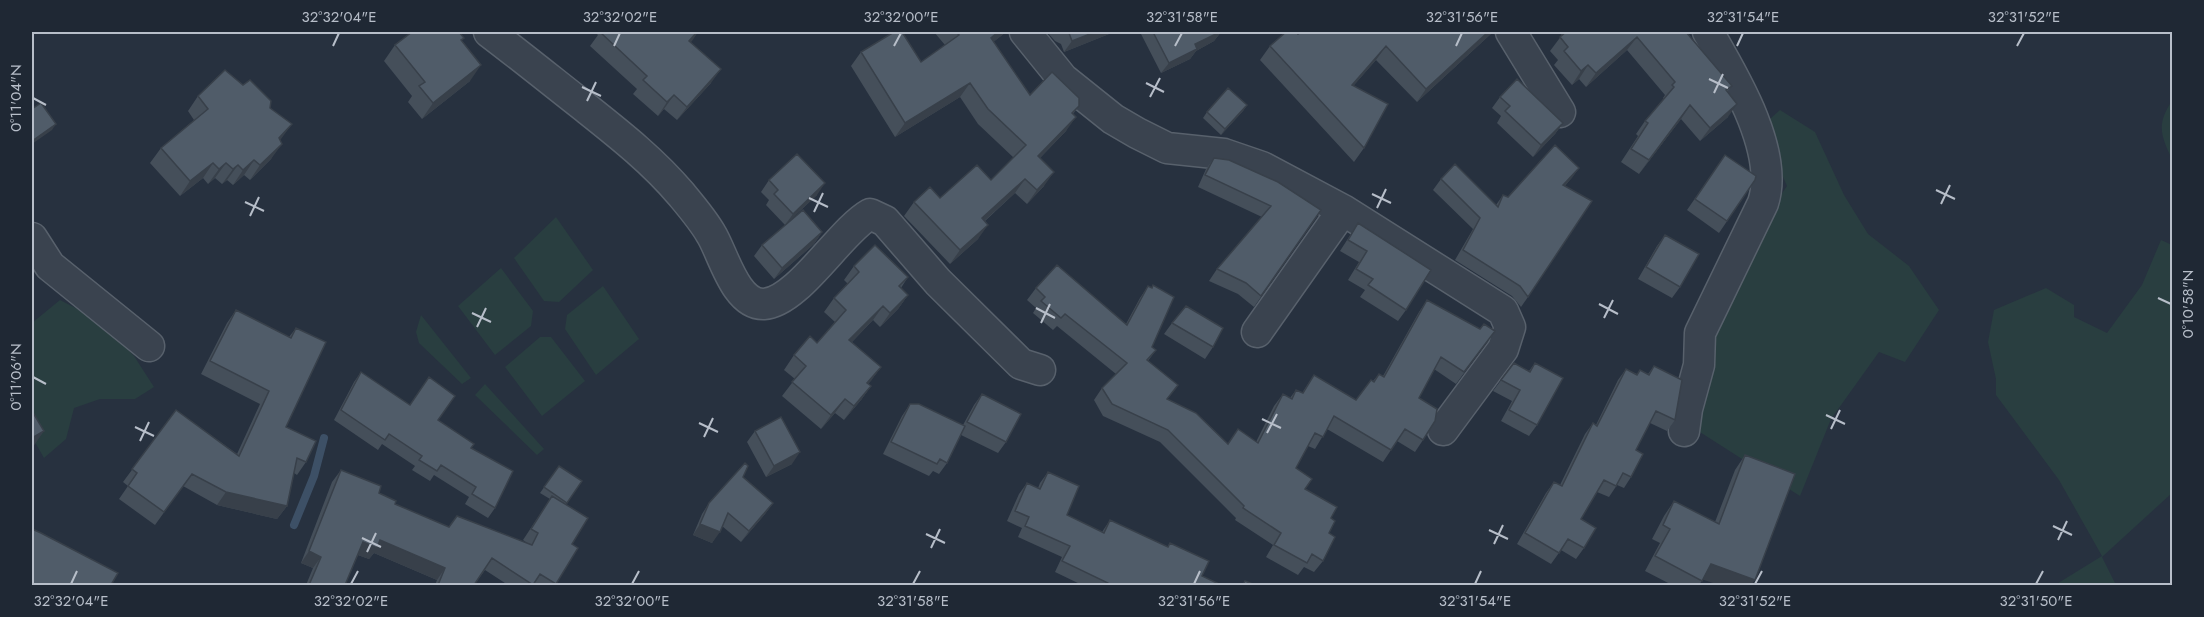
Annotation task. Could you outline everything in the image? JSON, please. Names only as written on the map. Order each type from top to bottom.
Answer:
[{"type":"street","points":[[489,32],[645,154],[681,194],[711,234],[730,275],[744,295],[761,304],[776,302],[816,268],[857,221],[870,214],[885,221],[938,282],[1021,364],[1040,370]]},
{"type":"street","points":[[1025,32],[1063,79],[1113,119],[1167,148],[1224,154],[1262,167],[1343,210],[1503,311],[1510,327],[1503,349],[1443,430]]},
{"type":"street","points":[[1511,32],[1560,112]]},
{"type":"street","points":[[1684,431],[1687,409],[1699,365],[1700,333],[1763,203],[1768,176],[1761,140],[1736,81],[1708,32]]},
{"type":"street","points":[[1257,332],[1343,210]]},
{"type":"street","points":[[32,238],[50,266],[150,346]]},
{"type":"green space","points":[[2172,101],[2172,159],[2163,137],[2162,123]]},
{"type":"green space","points":[[1780,110],[1815,132],[1844,195],[1868,234],[1909,266],[1939,310],[1905,362],[1879,352],[1831,419],[1800,496],[1692,427],[1715,310],[1768,214],[1787,186],[1761,127]]},
{"type":"green space","points":[[556,217],[593,270],[559,302],[544,301],[514,258]]},
{"type":"green space","points":[[2161,240],[2172,245],[2172,493],[2102,557],[2116,585],[2055,585],[2102,556],[2059,480],[1996,395],[1996,379],[1988,342],[1994,310],[2046,288],[2074,305],[2074,317],[2107,333],[2142,285]]},
{"type":"green space","points":[[501,268],[533,311],[531,326],[495,355],[458,306]]},
{"type":"green space","points":[[603,286],[639,339],[596,375],[565,329],[567,315]]},
{"type":"green space","points":[[60,300],[103,322],[134,356],[154,387],[135,399],[100,399],[74,408],[66,439],[44,458],[32,437],[32,323]]},
{"type":"green space","points":[[421,315],[471,378],[462,384],[419,343],[416,332]]},
{"type":"green space","points":[[540,337],[551,337],[585,381],[542,416],[505,367]]},
{"type":"green space","points":[[485,384],[544,449],[537,455],[475,395]]},
{"type":"building","points":[[412,32],[459,32],[464,38],[461,40],[481,65],[433,103],[419,86],[425,82],[395,45]]},
{"type":"building","points":[[600,32],[697,32],[689,41],[721,69],[687,107],[674,95],[667,102],[643,80],[647,76]]},
{"type":"building","points":[[894,32],[902,32],[921,62],[959,35],[956,32],[998,32],[991,38],[1030,95],[1052,72],[1079,98],[1079,106],[1072,113],[1076,117],[1038,156],[1054,172],[1037,190],[1025,179],[982,218],[988,225],[960,250],[914,202],[930,187],[940,198],[977,165],[991,180],[1026,145],[988,109],[970,83],[905,123],[861,52]]},
{"type":"building","points":[[1066,32],[1095,32],[1072,41],[1069,33]]},
{"type":"building","points":[[1153,32],[1220,32],[1195,44],[1197,49],[1169,63]]},
{"type":"building","points":[[1286,32],[1298,34],[1301,32],[1488,32],[1426,89],[1386,46],[1352,85],[1388,104],[1364,148],[1270,46]]},
{"type":"building","points":[[1566,32],[1686,32],[1732,86],[1726,90],[1737,104],[1710,128],[1690,105],[1649,160],[1631,149],[1648,123],[1645,121],[1674,87],[1672,85],[1675,82],[1637,37],[1596,73],[1588,65],[1581,71],[1564,51],[1568,47],[1560,37]]},
{"type":"building","points":[[225,70],[243,85],[250,80],[271,101],[270,108],[292,124],[279,138],[282,144],[260,165],[254,160],[243,170],[238,165],[233,169],[226,163],[219,169],[213,163],[190,181],[161,148],[208,109],[198,96]]},
{"type":"building","points":[[1517,79],[1563,123],[1541,145],[1505,111],[1510,106],[1500,97]]},
{"type":"building","points":[[1228,88],[1247,105],[1225,129],[1207,112]]},
{"type":"building","points":[[41,103],[56,124],[32,141],[32,109]]},
{"type":"building","points":[[1555,145],[1579,168],[1563,185],[1592,201],[1528,297],[1520,286],[1463,250],[1480,218],[1441,179],[1455,164],[1498,207],[1503,195],[1508,197]]},
{"type":"building","points":[[797,154],[825,183],[793,214],[774,194],[778,190],[769,180]]},
{"type":"building","points":[[1725,155],[1756,176],[1727,221],[1695,199]]},
{"type":"building","points":[[1214,158],[1229,160],[1278,182],[1321,210],[1261,296],[1246,283],[1217,269],[1271,206],[1205,175]]},
{"type":"building","points":[[803,210],[822,232],[782,268],[762,245]]},
{"type":"building","points":[[1358,223],[1431,270],[1406,310],[1368,285],[1373,279],[1356,269],[1367,251],[1348,240]]},
{"type":"building","points":[[1665,235],[1699,254],[1680,287],[1646,267]]},
{"type":"building","points":[[875,245],[908,277],[899,286],[908,295],[890,313],[883,306],[849,340],[881,367],[867,383],[871,386],[854,406],[845,399],[831,415],[792,382],[806,366],[794,355],[810,336],[817,343],[846,310],[834,298],[859,272],[854,266]]},
{"type":"building","points":[[1057,265],[1127,325],[1148,286],[1152,288],[1153,285],[1174,297],[1152,347],[1156,350],[1147,360],[1178,385],[1167,399],[1196,413],[1228,444],[1238,429],[1258,443],[1283,394],[1292,399],[1296,390],[1303,393],[1314,375],[1356,400],[1371,380],[1374,382],[1379,374],[1384,377],[1427,300],[1480,329],[1484,324],[1495,331],[1464,372],[1441,357],[1419,398],[1437,409],[1435,421],[1423,440],[1405,429],[1391,450],[1334,416],[1323,437],[1315,433],[1296,468],[1312,479],[1305,489],[1337,507],[1331,518],[1335,521],[1329,533],[1335,537],[1323,561],[1312,554],[1307,563],[1274,545],[1281,533],[1243,508],[1244,506],[1168,430],[1112,404],[1102,388],[1127,363],[1065,314],[1061,318],[1041,301],[1045,297],[1036,288]]},
{"type":"building","points":[[1186,306],[1223,328],[1213,347],[1172,323]]},
{"type":"building","points":[[236,310],[291,338],[296,328],[326,342],[286,427],[316,441],[306,462],[297,458],[287,506],[226,492],[192,474],[164,512],[128,486],[137,473],[132,469],[176,410],[239,456],[269,391],[210,361]]},
{"type":"building","points":[[1514,363],[1530,372],[1535,363],[1563,378],[1537,425],[1509,410],[1520,390],[1501,380]]},
{"type":"building","points":[[1654,366],[1682,380],[1675,420],[1656,411],[1636,450],[1643,454],[1631,477],[1623,473],[1616,486],[1604,480],[1581,519],[1596,528],[1584,548],[1568,539],[1559,553],[1525,533],[1554,482],[1562,486],[1593,423],[1597,426],[1626,369],[1637,375],[1640,370],[1649,375]]},
{"type":"building","points":[[361,372],[410,405],[429,377],[455,396],[438,420],[474,444],[471,448],[513,471],[495,508],[472,494],[476,487],[441,465],[437,471],[419,460],[422,456],[389,434],[385,440],[341,410]]},
{"type":"building","points":[[982,394],[1021,414],[1006,442],[967,422]]},
{"type":"building","points":[[910,404],[919,404],[965,426],[947,463],[940,459],[937,464],[891,442]]},
{"type":"building","points":[[32,411],[44,431],[32,438]]},
{"type":"building","points":[[781,417],[800,452],[774,466],[755,431]]},
{"type":"building","points":[[1745,455],[1795,474],[1755,580],[1711,564],[1702,581],[1655,556],[1670,529],[1663,525],[1674,501],[1719,524]]},
{"type":"building","points":[[745,463],[748,466],[743,477],[773,503],[749,531],[728,513],[720,532],[700,524],[709,503]]},
{"type":"building","points":[[559,466],[582,481],[567,503],[544,487]]},
{"type":"building","points":[[341,470],[381,486],[379,493],[396,501],[395,504],[449,527],[457,516],[532,545],[538,533],[531,529],[552,496],[588,518],[572,544],[578,548],[556,584],[540,574],[533,585],[492,558],[474,585],[438,585],[445,568],[380,540],[377,548],[363,542],[345,585],[309,585],[321,557],[309,551]]},
{"type":"building","points":[[1048,472],[1079,486],[1067,515],[1104,533],[1110,520],[1168,547],[1170,543],[1209,561],[1202,576],[1221,585],[1109,585],[1062,561],[1070,546],[1025,526],[1029,517],[1015,511],[1027,483],[1040,489]]},
{"type":"building","points":[[32,529],[118,573],[111,585],[32,585]]},
{"type":"building","points":[[1245,581],[1255,585],[1243,585]]},
{"type":"waterway","points":[[294,525],[314,476],[324,438]]}]
